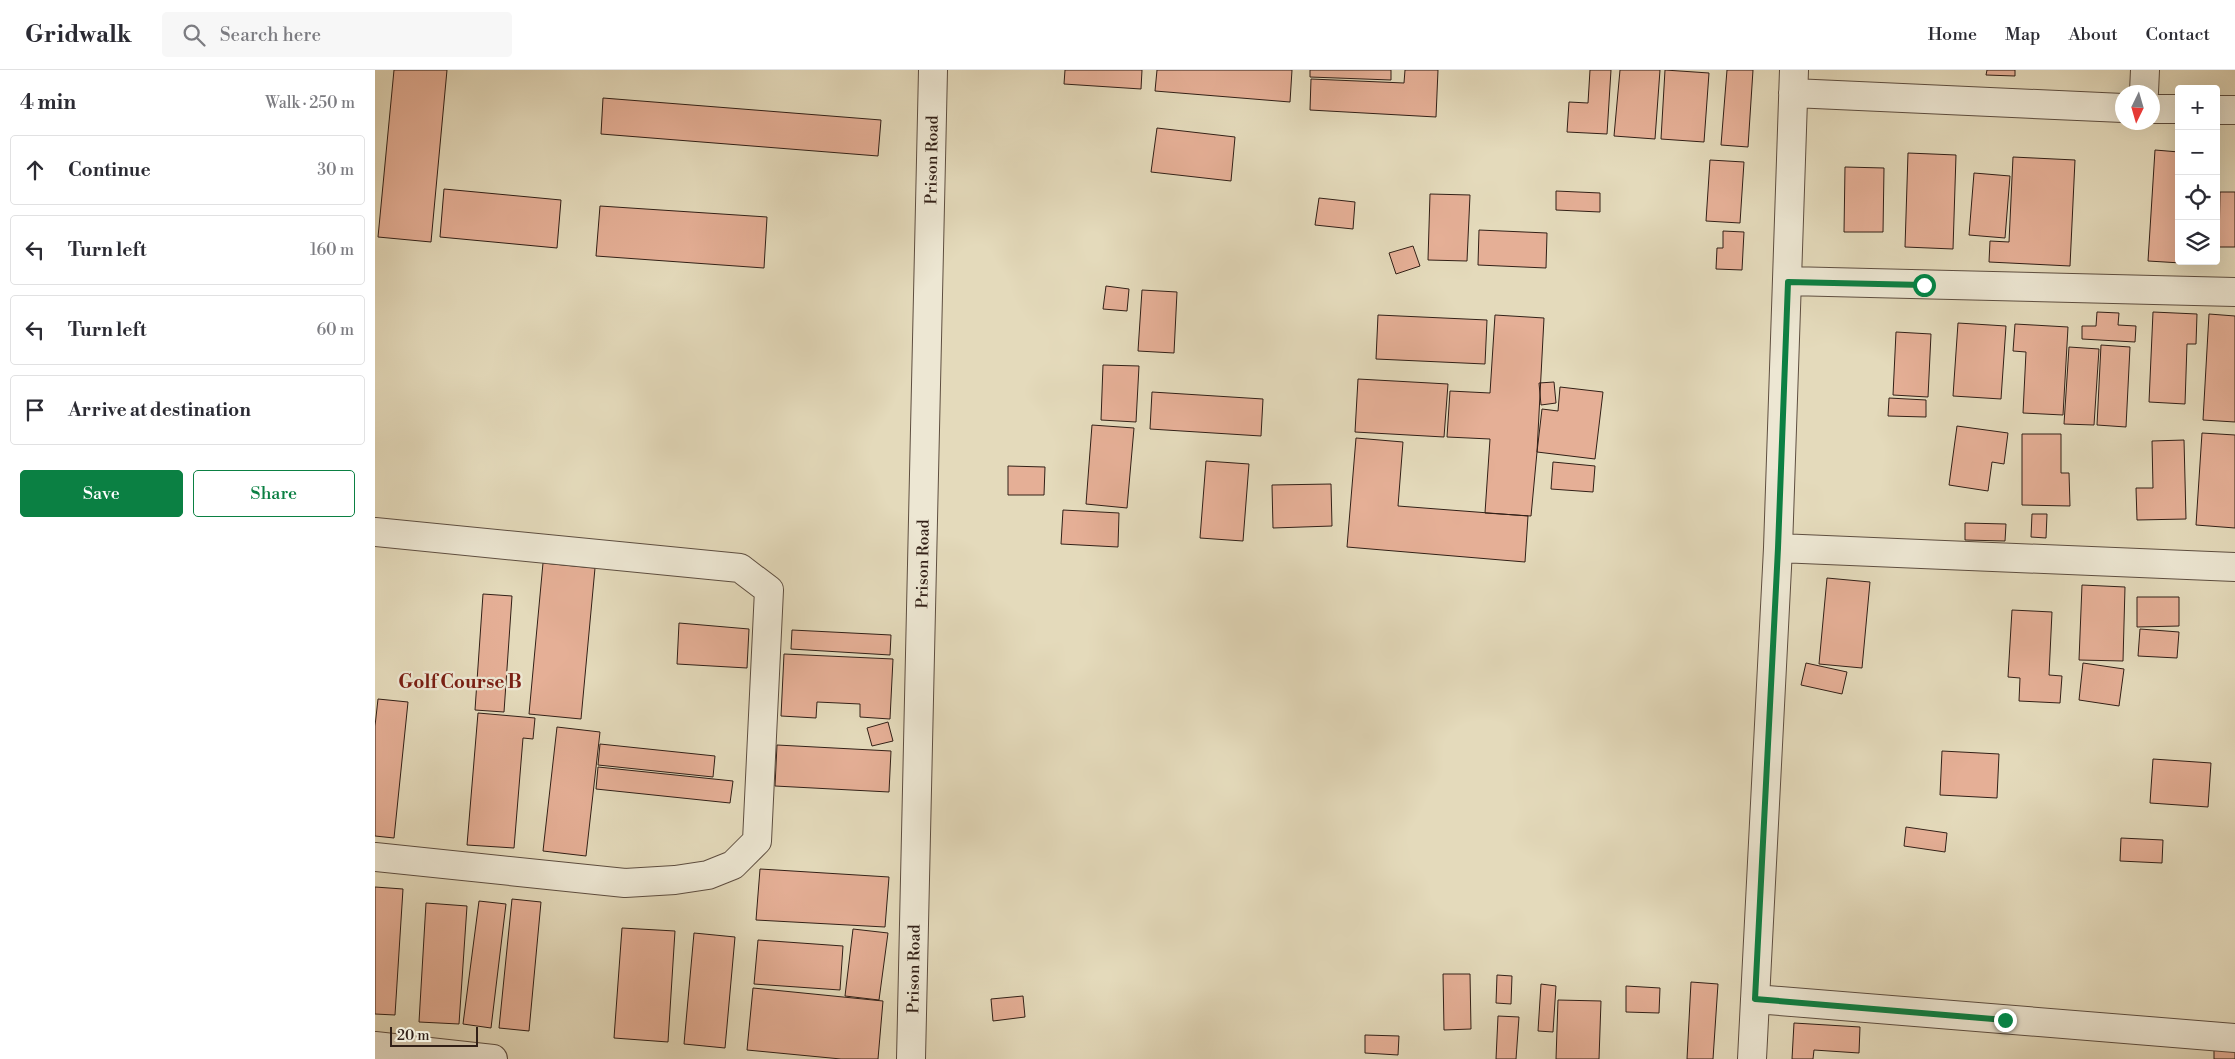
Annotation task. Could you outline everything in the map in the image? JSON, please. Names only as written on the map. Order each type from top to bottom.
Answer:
[{"type":"street","name":"Prison Road","points":[[911,1059],[933,70]]},
{"type":"street","points":[[2144,85],[2145,70]]},
{"type":"street","points":[[1752,1059],[1778,548],[1794,81],[2115,107]]},
{"type":"street","points":[[2160,109],[2175,109]]},
{"type":"street","points":[[2220,110],[2235,110]]},
{"type":"street","points":[[1788,282],[2235,292]]},
{"type":"street","points":[[375,532],[740,568],[769,590],[757,841],[733,865],[708,875],[675,880],[625,883],[375,858]]},
{"type":"street","points":[[1778,548],[2235,567]]},
{"type":"street","points":[[1755,999],[2235,1038]]},
{"type":"street","points":[[375,1046],[493,1059]]},
{"type":"building","points":[[394,70],[447,70],[431,242],[378,237]]},
{"type":"building","points":[[1065,70],[1142,70],[1141,89],[1064,84]]},
{"type":"building","points":[[1157,70],[1292,70],[1290,102],[1155,91]]},
{"type":"building","points":[[1310,70],[1391,70],[1391,80],[1310,77]]},
{"type":"building","points":[[1405,70],[1438,70],[1436,117],[1310,110],[1311,79],[1404,83]]},
{"type":"building","points":[[1590,70],[1611,70],[1607,134],[1567,132],[1569,102],[1588,103]]},
{"type":"building","points":[[1620,70],[1660,70],[1655,139],[1614,136]]},
{"type":"building","points":[[1665,70],[1709,73],[1704,142],[1661,139]]},
{"type":"building","points":[[1727,70],[1753,70],[1748,147],[1721,145]]},
{"type":"building","points":[[1987,70],[2015,70],[2015,76],[1986,75]]},
{"type":"building","points":[[603,98],[881,120],[878,156],[601,134]]},
{"type":"building","points":[[1157,128],[1235,137],[1231,181],[1151,172]]},
{"type":"building","points":[[2155,150],[2175,152],[2175,263],[2148,261]]},
{"type":"building","points":[[1908,153],[1956,155],[1953,249],[1905,247]]},
{"type":"building","points":[[2013,157],[2075,160],[2070,266],[1989,262],[1990,241],[2009,242]]},
{"type":"building","points":[[1710,160],[1744,162],[1740,223],[1706,221]]},
{"type":"building","points":[[1845,167],[1884,168],[1883,232],[1844,232]]},
{"type":"building","points":[[1974,173],[2010,176],[2005,238],[1969,235]]},
{"type":"building","points":[[444,189],[561,200],[557,248],[440,237]]},
{"type":"building","points":[[1556,191],[1600,193],[1600,212],[1556,210]]},
{"type":"building","points":[[2220,192],[2235,192],[2235,247],[2220,247]]},
{"type":"building","points":[[1430,194],[1470,195],[1467,261],[1428,260]]},
{"type":"building","points":[[1319,198],[1355,202],[1353,229],[1315,225]]},
{"type":"building","points":[[600,206],[767,217],[764,268],[596,256]]},
{"type":"building","points":[[1479,230],[1547,233],[1546,268],[1478,265]]},
{"type":"building","points":[[1723,231],[1744,232],[1742,270],[1716,269],[1717,248],[1723,248]]},
{"type":"building","points":[[1413,246],[1420,266],[1396,274],[1389,253]]},
{"type":"building","points":[[1106,286],[1129,289],[1127,311],[1103,309]]},
{"type":"building","points":[[1142,290],[1177,292],[1174,353],[1138,351]]},
{"type":"building","points":[[2097,312],[2119,313],[2118,325],[2136,326],[2135,342],[2082,339],[2082,326],[2096,326]]},
{"type":"building","points":[[2153,312],[2197,314],[2196,344],[2187,344],[2185,404],[2149,402]]},
{"type":"building","points":[[2209,314],[2235,316],[2235,422],[2203,420]]},
{"type":"building","points":[[1378,315],[1487,320],[1485,364],[1376,359]]},
{"type":"building","points":[[1495,315],[1544,318],[1537,452],[1531,516],[1485,513],[1490,439],[1447,437],[1450,391],[1490,393]]},
{"type":"building","points":[[1958,323],[2006,326],[2001,399],[1953,396]]},
{"type":"building","points":[[2015,324],[2068,327],[2063,415],[2023,413],[2026,352],[2013,351]]},
{"type":"building","points":[[1896,332],[1931,334],[1928,397],[1893,395]]},
{"type":"building","points":[[2101,345],[2130,347],[2126,427],[2097,425]]},
{"type":"building","points":[[2069,347],[2099,349],[2094,425],[2064,424]]},
{"type":"building","points":[[1103,365],[1139,366],[1136,422],[1101,420]]},
{"type":"building","points":[[1358,379],[1448,384],[1444,437],[1355,432]]},
{"type":"building","points":[[1554,382],[1556,403],[1541,405],[1539,383]]},
{"type":"building","points":[[1560,387],[1603,392],[1595,459],[1537,452],[1542,409],[1558,411]]},
{"type":"building","points":[[1152,392],[1263,399],[1261,436],[1150,429]]},
{"type":"building","points":[[1889,398],[1926,400],[1926,417],[1888,416]]},
{"type":"building","points":[[1092,425],[1134,428],[1127,508],[1086,504]]},
{"type":"building","points":[[1957,426],[2008,433],[2004,464],[1992,462],[1988,491],[1949,485]]},
{"type":"building","points":[[2202,433],[2235,435],[2235,528],[2196,525]]},
{"type":"building","points":[[2022,434],[2061,434],[2061,473],[2069,473],[2070,506],[2022,505]]},
{"type":"building","points":[[1356,438],[1403,442],[1398,506],[1528,516],[1525,562],[1347,547]]},
{"type":"building","points":[[2184,440],[2186,519],[2137,520],[2136,488],[2153,488],[2152,441]]},
{"type":"building","points":[[1206,461],[1249,464],[1243,541],[1200,538]]},
{"type":"building","points":[[1553,462],[1595,466],[1593,492],[1551,489]]},
{"type":"building","points":[[1008,466],[1045,467],[1044,495],[1008,495]]},
{"type":"building","points":[[1331,484],[1332,526],[1273,528],[1272,485]]},
{"type":"building","points":[[1063,510],[1119,513],[1118,547],[1061,544]]},
{"type":"building","points":[[2032,514],[2047,514],[2046,538],[2031,537]]},
{"type":"building","points":[[1965,523],[2006,524],[2005,541],[1965,540]]},
{"type":"building","points":[[543,563],[595,568],[581,719],[529,714]]},
{"type":"building","points":[[1827,578],[1870,582],[1862,668],[1819,664]]},
{"type":"building","points":[[2082,585],[2125,587],[2123,661],[2079,660]]},
{"type":"building","points":[[483,594],[512,596],[504,712],[475,710]]},
{"type":"building","points":[[2137,597],[2179,597],[2179,626],[2137,627]]},
{"type":"building","points":[[2012,610],[2052,612],[2049,675],[2062,676],[2060,703],[2019,701],[2020,678],[2008,677]]},
{"type":"building","points":[[679,623],[749,629],[747,668],[677,664]]},
{"type":"building","points":[[2140,629],[2179,632],[2177,658],[2138,656]]},
{"type":"building","points":[[792,630],[891,635],[890,655],[791,649]]},
{"type":"building","points":[[784,654],[893,659],[890,719],[860,717],[860,704],[817,702],[816,718],[781,716]]},
{"type":"building","points":[[1806,663],[1847,672],[1842,694],[1801,685]]},
{"type":"building","points":[[2083,663],[2124,669],[2119,706],[2079,700]]},
{"type":"building","points":[[378,699],[408,702],[394,838],[375,836],[375,726]]},
{"type":"building","points":[[478,713],[535,718],[533,739],[523,738],[514,848],[467,845]]},
{"type":"building","points":[[888,722],[893,741],[872,746],[867,728]]},
{"type":"building","points":[[557,727],[600,732],[586,856],[543,851]]},
{"type":"building","points":[[600,744],[715,756],[713,777],[598,765]]},
{"type":"building","points":[[777,745],[891,751],[889,792],[775,786]]},
{"type":"building","points":[[1942,751],[1999,754],[1997,798],[1940,795]]},
{"type":"building","points":[[2153,759],[2211,763],[2208,807],[2150,803]]},
{"type":"building","points":[[598,767],[733,781],[730,803],[596,789]]},
{"type":"building","points":[[1906,827],[1947,833],[1945,852],[1904,846]]},
{"type":"building","points":[[2121,838],[2163,840],[2162,863],[2120,861]]},
{"type":"building","points":[[760,869],[889,877],[885,927],[756,920]]},
{"type":"building","points":[[375,887],[403,889],[395,1015],[375,1014]]},
{"type":"building","points":[[512,899],[541,902],[529,1031],[499,1028]]},
{"type":"building","points":[[479,901],[506,904],[491,1028],[463,1024]]},
{"type":"building","points":[[426,903],[467,906],[459,1024],[419,1022]]},
{"type":"building","points":[[622,928],[675,931],[668,1042],[614,1038]]},
{"type":"building","points":[[853,929],[888,933],[879,1000],[845,996]]},
{"type":"building","points":[[694,933],[735,937],[725,1048],[684,1044]]},
{"type":"building","points":[[758,940],[843,946],[840,990],[754,984]]},
{"type":"building","points":[[1443,974],[1470,974],[1471,1029],[1444,1030]]},
{"type":"building","points":[[1497,975],[1512,976],[1511,1004],[1496,1003]]},
{"type":"building","points":[[1691,982],[1718,984],[1713,1059],[1687,1059]]},
{"type":"building","points":[[1541,984],[1556,986],[1553,1032],[1538,1031]]},
{"type":"building","points":[[1626,986],[1660,988],[1659,1013],[1626,1012]]},
{"type":"building","points":[[753,988],[883,1001],[878,1059],[841,1059],[747,1050]]},
{"type":"building","points":[[1023,996],[1025,1017],[993,1021],[991,999]]},
{"type":"building","points":[[1558,1000],[1601,1001],[1599,1059],[1556,1059]]},
{"type":"building","points":[[1498,1016],[1519,1017],[1516,1059],[1496,1059]]},
{"type":"building","points":[[1794,1023],[1860,1027],[1859,1053],[1814,1050],[1813,1059],[1792,1059]]},
{"type":"building","points":[[1365,1035],[1399,1036],[1398,1055],[1365,1053]]},
{"type":"building","points":[[2214,1046],[2235,1046],[2235,1059],[2214,1059]]},
{"type":"district","name":"Golf Course B","points":[[460,681]]},
{"type":"route","points":[[1924,285],[1788,282],[1778,548],[1755,999],[2005,1020]]}]
